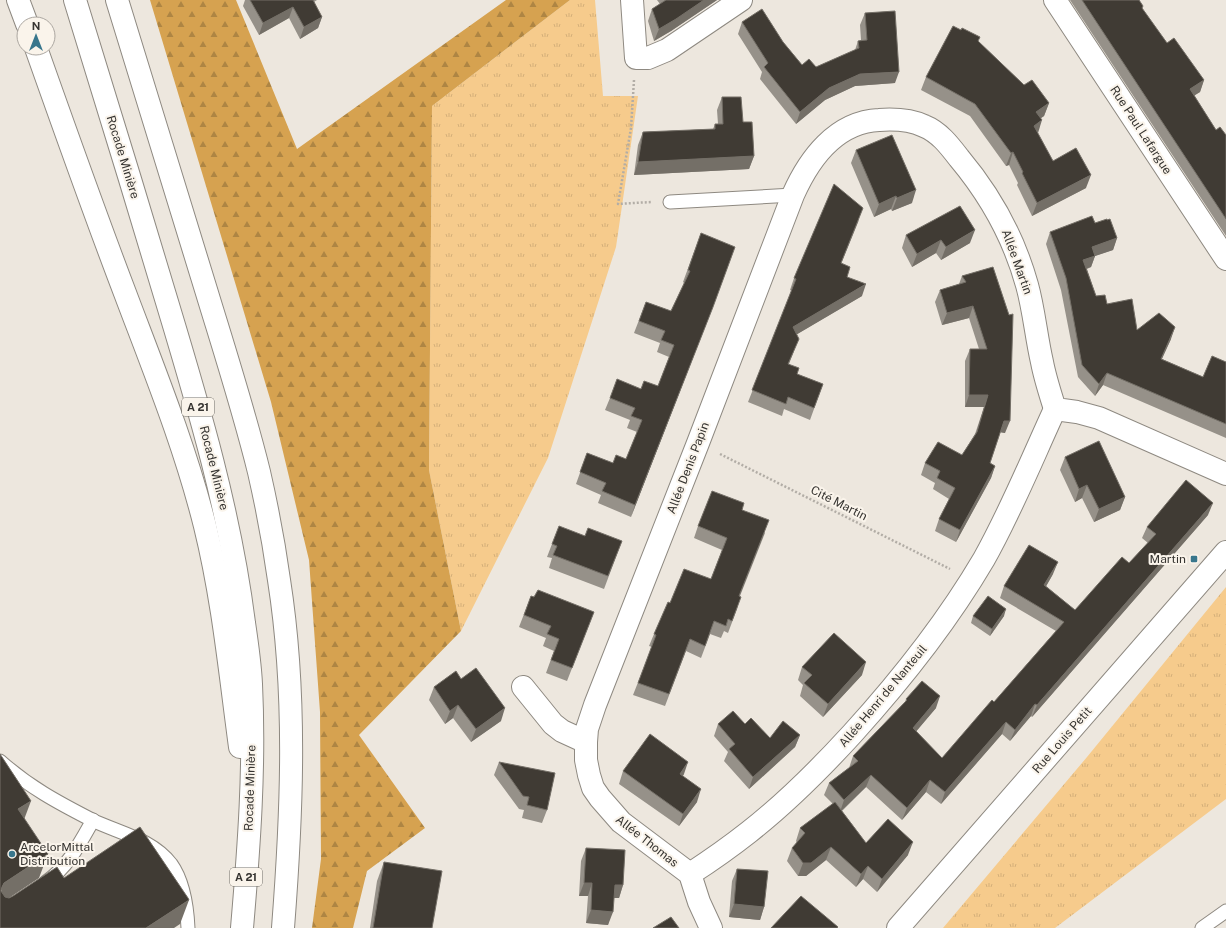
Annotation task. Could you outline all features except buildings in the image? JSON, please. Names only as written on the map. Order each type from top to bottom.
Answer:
[{"type":"main road","points":[[18,0],[24,16]]},
{"type":"main road","name":"Rocade Minière","points":[[75,0],[182,350],[208,442],[231,537],[240,585],[251,683],[252,777],[250,826],[242,928]]},
{"type":"main road","points":[[117,0],[236,388],[258,470],[280,581],[289,657],[291,803],[283,928]]},
{"type":"main road","points":[[632,0],[636,58],[648,58],[667,50],[741,0]]},
{"type":"main road","name":"Rue Paul Lafargue","points":[[1055,0],[1226,259]]},
{"type":"main road","points":[[39,56],[109,253],[168,409],[198,500],[221,604],[250,826]]},
{"type":"main road","name":"Allée Martin","points":[[792,195],[806,168],[824,145],[835,137],[863,122],[894,119],[923,125],[936,133],[947,143],[980,183],[1014,246],[1032,303],[1042,362],[1055,409]]},
{"type":"main road","name":"Allée Denis Papin","points":[[586,742],[587,729],[595,705],[698,443],[792,195]]},
{"type":"main road","points":[[1055,409],[1077,412],[1099,418],[1226,474]]},
{"type":"main road","name":"Allée Henri de Nanteuil","points":[[690,874],[749,832],[775,810],[823,764],[908,670],[971,580],[996,536],[1055,409]]},
{"type":"main road","name":"Rue Louis Petit","points":[[898,928],[1226,552]]},
{"type":"main road","points":[[523,687],[553,724],[562,731],[586,742]]},
{"type":"main road","name":"Allée Thomas","points":[[586,742],[586,760],[589,775],[600,798],[621,822],[690,874],[699,902],[711,928]]},
{"type":"lane","points":[[670,202],[792,195]]},
{"type":"lane","points":[[0,761],[12,772],[41,793],[93,820],[153,847],[171,865],[183,891],[188,917],[188,928]]},
{"type":"lane","points":[[33,891],[52,878],[64,867],[93,820]]},
{"type":"lane","points":[[1202,928],[1226,911]]},
{"type":"path","points":[[636,58],[631,128],[618,204],[670,202]]},
{"type":"path","name":"Cité Martin","points":[[698,443],[971,580]]},
{"type":"green space","points":[[150,0],[236,0],[297,149],[506,0],[570,0],[432,106],[429,470],[461,631],[359,735],[425,828],[367,871],[353,928],[312,928],[321,859],[320,712],[309,560],[271,402]]},
{"type":"green space","points":[[570,0],[595,0],[603,96],[638,96],[616,247],[548,458],[461,631],[429,470],[432,106]]},
{"type":"green space","points":[[1226,587],[1226,799],[1055,928],[943,928],[1087,757]]},
{"type":"place","name":"Martin","points":[[1194,559]]},
{"type":"place","name":"ArcelorMittal Distribution","points":[[12,854]]}]
